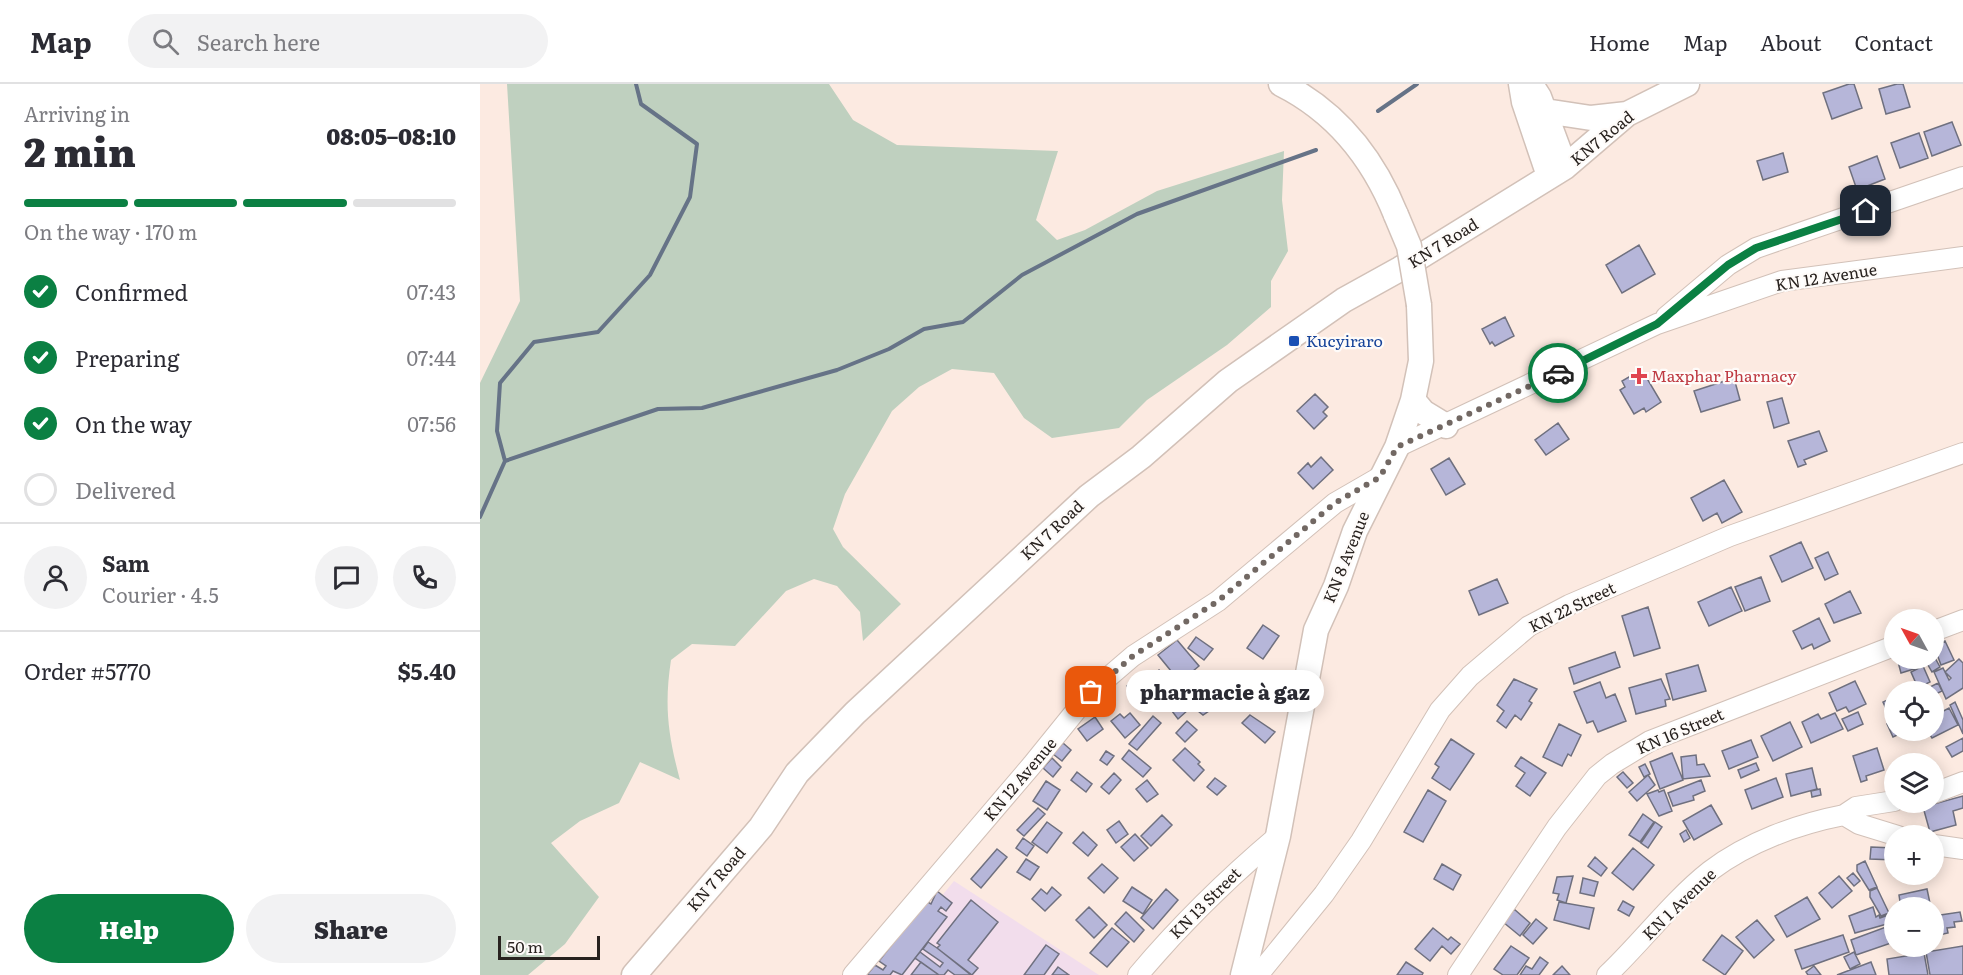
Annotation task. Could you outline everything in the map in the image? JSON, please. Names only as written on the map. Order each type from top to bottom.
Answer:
[{"type":"main road","points":[[1521,84],[1538,143],[1557,171]]},
{"type":"main road","points":[[1530,84],[1545,111],[1557,171]]},
{"type":"main road","name":"KN7 Road","points":[[1557,171],[1627,114],[1687,84]]},
{"type":"main road","name":"KN 8 Avenue","points":[[1243,975],[1278,836],[1316,630],[1336,585],[1355,531],[1397,447],[1413,400],[1421,361],[1419,305],[1409,246],[1381,179],[1368,157],[1329,117],[1290,86]]},
{"type":"main road","points":[[1545,111],[1591,118],[1627,114]]},
{"type":"main road","points":[[1518,196],[1533,168],[1538,143]]},
{"type":"main road","name":"KN 7 Road","points":[[634,975],[761,827],[797,773],[855,713],[1089,496],[1141,457],[1228,381],[1296,333],[1344,300],[1400,269],[1557,171]]},
{"type":"main road","points":[[1413,400],[1423,412],[1446,426]]},
{"type":"street","points":[[1657,324],[1728,265],[1756,248],[1963,177]]},
{"type":"street","name":"KN 12 Avenue","points":[[1397,447],[1446,426],[1657,324],[1782,281],[1963,257]]},
{"type":"street","name":"KN 22 Street","points":[[1258,975],[1324,894],[1361,841],[1440,710],[1470,676],[1529,626],[1569,605],[1730,536],[1963,453]]},
{"type":"street","name":"KN 12 Avenue","points":[[853,975],[1032,765],[1091,692],[1133,656],[1218,601],[1335,503],[1380,477]]},
{"type":"street","points":[[1944,627],[1963,620]]},
{"type":"street","name":"KN 16 Street","points":[[1458,975],[1557,827],[1597,776],[1612,764],[1650,741],[1884,650]]},
{"type":"street","points":[[1944,789],[1963,782]]},
{"type":"street","name":"KN 1 Avenue","points":[[1607,975],[1710,871],[1761,840],[1844,815],[1856,807],[1884,803]]},
{"type":"street","points":[[1844,815],[1859,824],[1884,832]]},
{"type":"street","name":"KN 13 Street","points":[[1138,975],[1182,924],[1230,876],[1278,836]]},
{"type":"street","points":[[1944,846],[1963,849]]},
{"type":"shaded area","points":[[954,881],[1099,975],[877,975]]},
{"type":"green space","points":[[507,84],[829,84],[853,120],[897,145],[1058,151],[1036,220],[1057,240],[1085,230],[1157,191],[1284,151],[1282,200],[1288,251],[1271,281],[1271,307],[1227,345],[1147,400],[1119,428],[1052,438],[1024,418],[994,373],[952,369],[919,387],[892,411],[845,494],[833,529],[843,547],[901,604],[863,641],[860,612],[837,586],[814,579],[786,591],[735,646],[692,644],[671,660],[668,720],[680,780],[640,762],[619,803],[580,821],[551,843],[599,897],[565,944],[528,975],[480,975],[480,383],[520,301]]},
{"type":"building","points":[[1854,84],[1862,108],[1832,119],[1823,93]]},
{"type":"building","points":[[1903,84],[1910,107],[1886,114],[1879,89]]},
{"type":"building","points":[[1952,122],[1961,145],[1932,156],[1924,132]]},
{"type":"building","points":[[1919,133],[1928,158],[1900,168],[1891,143]]},
{"type":"building","points":[[1783,153],[1788,172],[1763,180],[1757,161]]},
{"type":"building","points":[[1877,156],[1885,179],[1857,190],[1849,167]]},
{"type":"building","points":[[1639,245],[1655,274],[1622,293],[1606,265]]},
{"type":"building","points":[[1505,317],[1514,336],[1495,346],[1492,342],[1490,344],[1482,329]]},
{"type":"building","points":[[1634,374],[1638,379],[1645,375],[1661,402],[1646,412],[1644,408],[1634,414],[1620,390],[1625,387],[1622,381]]},
{"type":"building","points":[[1734,378],[1740,400],[1701,412],[1694,391]]},
{"type":"building","points":[[1315,394],[1328,407],[1323,412],[1327,416],[1314,429],[1297,411]]},
{"type":"building","points":[[1782,398],[1789,423],[1774,428],[1767,402]]},
{"type":"building","points":[[1558,423],[1569,439],[1546,455],[1535,440]]},
{"type":"building","points":[[1819,431],[1827,451],[1804,460],[1806,464],[1798,467],[1788,441]]},
{"type":"building","points":[[1321,457],[1333,470],[1313,489],[1298,473],[1308,463],[1311,467]]},
{"type":"building","points":[[1449,458],[1465,484],[1446,495],[1431,469]]},
{"type":"building","points":[[1724,480],[1742,512],[1722,523],[1717,513],[1703,521],[1691,498]]},
{"type":"building","points":[[1801,542],[1813,568],[1782,582],[1770,556]]},
{"type":"building","points":[[1828,552],[1838,574],[1825,580],[1815,558]]},
{"type":"building","points":[[1761,577],[1770,601],[1745,611],[1735,587]]},
{"type":"building","points":[[1497,579],[1508,603],[1479,615],[1469,591]]},
{"type":"building","points":[[1731,587],[1742,611],[1709,626],[1698,602]]},
{"type":"building","points":[[1850,591],[1861,613],[1834,623],[1825,604]]},
{"type":"building","points":[[1648,607],[1660,648],[1634,656],[1622,616]]},
{"type":"building","points":[[1819,618],[1830,641],[1814,649],[1812,644],[1802,649],[1793,631]]},
{"type":"building","points":[[1263,625],[1279,636],[1263,659],[1247,648]]},
{"type":"building","points":[[1196,637],[1213,649],[1204,660],[1188,648]]},
{"type":"building","points":[[1177,640],[1199,666],[1180,682],[1158,655]]},
{"type":"building","points":[[1944,641],[1954,660],[1944,664]]},
{"type":"building","points":[[1615,652],[1620,667],[1574,684],[1569,668]]},
{"type":"building","points":[[1959,659],[1963,663],[1963,688],[1946,699],[1944,681],[1938,681],[1934,672],[1944,669],[1945,672]]},
{"type":"building","points":[[1698,665],[1706,691],[1673,700],[1666,674]]},
{"type":"building","points":[[1900,669],[1914,669],[1901,673]]},
{"type":"building","points":[[1924,669],[1930,681],[1915,681],[1911,672]]},
{"type":"building","points":[[1159,670],[1167,682],[1151,692],[1143,681]]},
{"type":"building","points":[[1514,679],[1537,689],[1529,701],[1532,703],[1521,720],[1515,715],[1506,728],[1497,721],[1504,711],[1497,705]]},
{"type":"building","points":[[1661,679],[1670,699],[1665,700],[1666,706],[1636,714],[1629,688]]},
{"type":"building","points":[[1855,681],[1866,704],[1849,712],[1846,707],[1837,711],[1829,693]]},
{"type":"building","points":[[1600,682],[1606,698],[1615,694],[1626,721],[1598,732],[1593,721],[1587,723],[1574,692]]},
{"type":"building","points":[[1132,683],[1139,694],[1133,697],[1127,686]]},
{"type":"building","points":[[1173,683],[1178,693],[1158,704],[1153,693]]},
{"type":"building","points":[[1206,686],[1216,698],[1210,703],[1212,709],[1203,715],[1198,711],[1202,707],[1194,696]]},
{"type":"building","points":[[1243,691],[1258,701],[1253,709],[1249,706],[1245,711],[1234,704]]},
{"type":"building","points":[[1182,702],[1188,710],[1178,719],[1172,711]]},
{"type":"building","points":[[1955,702],[1963,720],[1963,734],[1950,705]]},
{"type":"building","points":[[1949,708],[1958,725],[1944,732],[1944,711]]},
{"type":"building","points":[[1858,712],[1863,724],[1848,731],[1842,719]]},
{"type":"building","points":[[1130,713],[1140,725],[1125,738],[1111,721],[1120,714],[1124,718]]},
{"type":"building","points":[[1835,713],[1843,729],[1811,743],[1802,722],[1818,714],[1821,719]]},
{"type":"building","points":[[1250,715],[1275,732],[1265,743],[1242,723]]},
{"type":"building","points":[[1153,716],[1161,723],[1137,750],[1129,744]]},
{"type":"building","points":[[1095,717],[1103,729],[1087,741],[1078,729]]},
{"type":"building","points":[[1187,721],[1197,730],[1185,742],[1176,733]]},
{"type":"building","points":[[1790,722],[1802,747],[1773,761],[1761,736]]},
{"type":"building","points":[[1559,724],[1581,735],[1571,756],[1568,754],[1562,766],[1543,757]]},
{"type":"building","points":[[1963,738],[1963,751],[1952,757],[1946,747]]},
{"type":"building","points":[[1451,739],[1474,754],[1450,790],[1432,778],[1439,767],[1435,764]]},
{"type":"building","points":[[1751,740],[1758,757],[1729,769],[1722,751]]},
{"type":"building","points":[[1063,743],[1071,750],[1062,761],[1053,754]]},
{"type":"building","points":[[1185,748],[1200,762],[1198,764],[1204,770],[1194,781],[1173,760]]},
{"type":"building","points":[[1877,748],[1884,770],[1866,776],[1867,780],[1861,782],[1853,756]]},
{"type":"building","points":[[1129,750],[1151,768],[1143,777],[1122,759]]},
{"type":"building","points":[[1106,751],[1114,756],[1107,765],[1100,760]]},
{"type":"building","points":[[1672,753],[1683,780],[1660,789],[1650,762]]},
{"type":"building","points":[[1696,755],[1697,765],[1704,764],[1710,776],[1683,779],[1681,757]]},
{"type":"building","points":[[1521,757],[1546,773],[1530,796],[1516,786],[1525,773],[1515,766]]},
{"type":"building","points":[[1052,758],[1061,767],[1053,777],[1043,768]]},
{"type":"building","points":[[1756,763],[1759,770],[1741,778],[1738,770]]},
{"type":"building","points":[[1645,764],[1650,774],[1644,777],[1639,767]]},
{"type":"building","points":[[1812,768],[1817,789],[1791,796],[1786,774]]},
{"type":"building","points":[[1077,772],[1092,784],[1086,792],[1071,780]]},
{"type":"building","points":[[1623,772],[1633,783],[1627,788],[1617,777]]},
{"type":"building","points":[[1114,773],[1121,780],[1109,794],[1101,787]]},
{"type":"building","points":[[1648,775],[1655,785],[1637,801],[1629,792]]},
{"type":"building","points":[[1215,778],[1226,786],[1217,795],[1207,787]]},
{"type":"building","points":[[1776,778],[1783,797],[1752,809],[1745,790]]},
{"type":"building","points":[[1147,780],[1158,794],[1147,802],[1136,789]]},
{"type":"building","points":[[1701,780],[1705,791],[1693,796],[1694,800],[1673,806],[1668,793]]},
{"type":"building","points":[[1046,781],[1060,790],[1047,810],[1033,801]]},
{"type":"building","points":[[1820,789],[1821,795],[1812,797],[1811,791]]},
{"type":"building","points":[[1428,790],[1446,801],[1423,842],[1404,832]]},
{"type":"building","points":[[1658,790],[1659,792],[1664,790],[1672,811],[1659,816],[1647,794]]},
{"type":"building","points":[[1963,796],[1963,808],[1953,811],[1956,825],[1944,828],[1944,825],[1928,825],[1925,813],[1944,813],[1944,801]]},
{"type":"building","points":[[1711,805],[1722,824],[1694,840],[1683,821]]},
{"type":"building","points":[[1038,808],[1045,814],[1024,836],[1017,830]]},
{"type":"building","points":[[1643,814],[1654,822],[1640,842],[1629,835]]},
{"type":"building","points":[[1162,815],[1172,825],[1151,846],[1141,836]]},
{"type":"building","points":[[1119,821],[1128,834],[1116,843],[1107,830]]},
{"type":"building","points":[[1047,822],[1062,833],[1047,853],[1032,842]]},
{"type":"building","points":[[1655,822],[1662,827],[1648,848],[1641,843]]},
{"type":"building","points":[[1686,830],[1690,838],[1684,842],[1680,834]]},
{"type":"building","points":[[1083,832],[1097,845],[1088,856],[1073,843]]},
{"type":"building","points":[[1135,834],[1148,848],[1134,861],[1121,847]]},
{"type":"building","points":[[1023,838],[1034,846],[1027,856],[1016,848]]},
{"type":"building","points":[[1871,847],[1884,848],[1884,860],[1870,859]]},
{"type":"building","points":[[1633,848],[1654,865],[1633,890],[1612,873]]},
{"type":"building","points":[[997,849],[1007,857],[981,888],[971,879]]},
{"type":"building","points":[[1595,857],[1607,868],[1601,876],[1588,866]]},
{"type":"building","points":[[1026,859],[1039,867],[1030,880],[1017,872]]},
{"type":"building","points":[[1865,861],[1877,887],[1869,890],[1857,871],[1857,865]]},
{"type":"building","points":[[1102,864],[1118,878],[1104,893],[1088,878]]},
{"type":"building","points":[[1442,864],[1461,875],[1453,890],[1434,879]]},
{"type":"building","points":[[1853,873],[1860,881],[1854,886],[1847,878]]},
{"type":"building","points":[[1573,876],[1566,903],[1557,900],[1559,894],[1553,893],[1557,877]]},
{"type":"building","points":[[1839,876],[1852,891],[1832,908],[1819,893]]},
{"type":"building","points":[[1583,878],[1598,882],[1594,896],[1580,893]]},
{"type":"building","points":[[1052,887],[1061,895],[1045,911],[1032,899],[1041,889],[1047,894]]},
{"type":"building","points":[[1132,887],[1152,900],[1143,914],[1123,901]]},
{"type":"building","points":[[1877,888],[1884,903],[1884,915],[1881,916],[1870,897],[1870,891]]},
{"type":"building","points":[[1166,889],[1178,900],[1153,929],[1141,918]]},
{"type":"building","points":[[1927,889],[1929,897],[1899,897],[1899,895]]},
{"type":"building","points":[[937,891],[952,903],[946,911],[941,907],[938,911],[947,917],[902,975],[893,971],[890,975],[867,975],[875,965],[883,970],[886,966],[879,961],[926,901],[931,904]]},
{"type":"building","points":[[1807,897],[1820,919],[1787,937],[1775,916]]},
{"type":"building","points":[[971,900],[998,922],[968,960],[978,968],[972,975],[937,948],[940,945],[937,943]]},
{"type":"building","points":[[1623,901],[1634,907],[1629,916],[1618,910]]},
{"type":"building","points":[[1559,902],[1594,908],[1589,929],[1554,920]]},
{"type":"building","points":[[1089,907],[1107,925],[1094,938],[1076,920]]},
{"type":"building","points":[[1873,907],[1876,917],[1879,915],[1880,918],[1884,917],[1884,925],[1855,933],[1849,916]]},
{"type":"building","points":[[1514,909],[1530,923],[1520,936],[1503,922]]},
{"type":"building","points":[[1126,912],[1144,930],[1134,942],[1115,924]]},
{"type":"building","points":[[1960,912],[1962,921],[1954,922],[1955,927],[1947,928],[1948,933],[1944,934],[1944,914]]},
{"type":"building","points":[[1536,919],[1547,928],[1533,944],[1523,935]]},
{"type":"building","points":[[1757,920],[1774,940],[1754,958],[1736,937]]},
{"type":"building","points":[[1112,928],[1129,942],[1107,967],[1090,953]]},
{"type":"building","points":[[1433,928],[1448,940],[1451,937],[1460,944],[1451,954],[1442,946],[1430,961],[1415,949]]},
{"type":"building","points":[[1884,928],[1884,945],[1856,955],[1851,940]]},
{"type":"building","points":[[1722,935],[1743,951],[1725,975],[1703,960]]},
{"type":"building","points":[[1843,935],[1849,952],[1802,969],[1795,950]]},
{"type":"building","points":[[928,942],[971,975],[955,975],[948,970],[944,975],[939,975],[915,958],[920,952],[940,967],[943,963],[923,949]]},
{"type":"building","points":[[1046,945],[1059,954],[1044,975],[1024,975]]},
{"type":"building","points":[[1511,946],[1529,958],[1517,975],[1503,975],[1494,969]]},
{"type":"building","points":[[1963,946],[1963,975],[1930,975],[1927,957],[1944,957],[1944,949]]},
{"type":"building","points":[[1854,952],[1860,964],[1850,969],[1844,957]]},
{"type":"building","points":[[1540,957],[1548,963],[1539,975],[1520,975],[1526,966],[1532,969]]},
{"type":"building","points":[[1925,957],[1928,975],[1889,975],[1887,959]]},
{"type":"building","points":[[921,962],[939,975],[911,975]]},
{"type":"building","points":[[1406,962],[1423,973],[1422,975],[1397,975]]},
{"type":"building","points":[[1871,962],[1876,975],[1837,975]]},
{"type":"building","points":[[1562,966],[1570,975],[1553,975]]},
{"type":"building","points":[[1814,966],[1821,975],[1808,975],[1806,972]]},
{"type":"building","points":[[1058,967],[1069,975],[1052,975]]},
{"type":"waterway","points":[[505,461],[497,431],[500,383],[534,342],[598,332],[650,275],[690,197],[697,144],[641,104],[636,84]]},
{"type":"waterway","points":[[1378,111],[1417,84]]},
{"type":"waterway","points":[[480,517],[505,461],[658,409],[702,408],[837,370],[889,349],[924,329],[963,322],[1022,275],[1137,214],[1316,150]]},
{"type":"way so far","points":[[1091,692],[1133,656],[1218,601],[1335,503],[1380,477],[1397,447],[1558,373]]},
{"type":"place","name":"Kucyiraro","points":[[1294,341]]},
{"type":"place","name":"Maxphar Pharnacy","points":[[1639,376]]},
{"type":"place","name":"pharmacie à gaz","points":[[1091,692]]},
{"type":"route","points":[[1558,373],[1657,324],[1707,281],[1739,257],[1756,248],[1866,211]]}]
